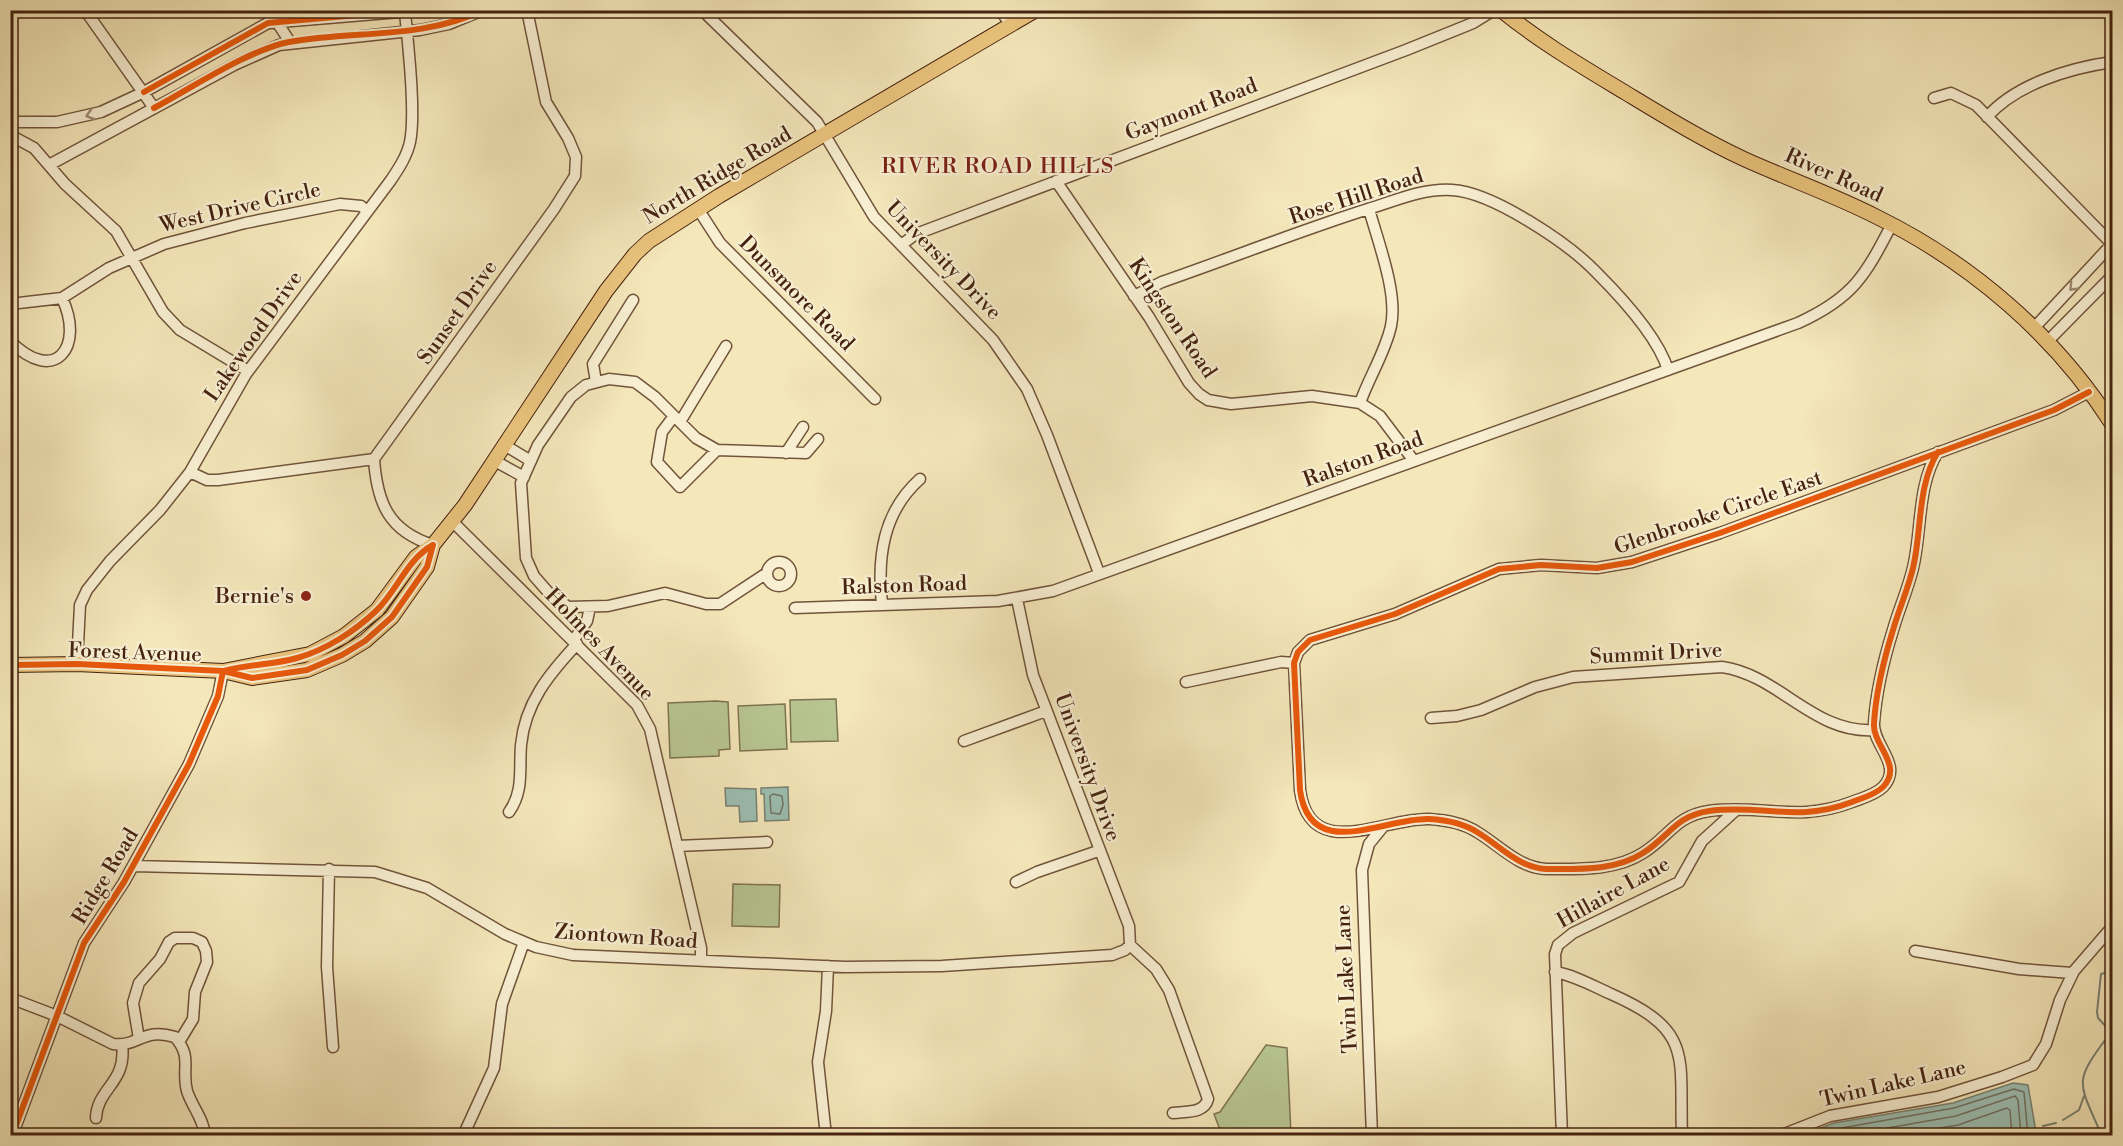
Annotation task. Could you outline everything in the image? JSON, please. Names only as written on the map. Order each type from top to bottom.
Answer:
[{"type":"main road","name":"North Ridge Road","points":[[223,671],[297,658],[344,636],[377,610],[416,557],[433,545],[452,521],[506,446],[606,291],[635,254],[658,234],[1036,10]]},
{"type":"main road","name":"River Road","points":[[1501,10],[1564,56],[1704,139],[1892,224],[1971,274],[2047,342],[2090,392],[2112,424]]},
{"type":"main road","name":"Forest Avenue","points":[[10,665],[77,664],[223,671]]},
{"type":"street","points":[[85,10],[106,44],[154,108]]},
{"type":"street","points":[[269,10],[290,42]]},
{"type":"street","points":[[49,165],[262,51],[290,42],[406,31],[449,24],[483,10]]},
{"type":"street","name":"Sunset Drive","points":[[374,459],[560,201],[575,176],[577,163],[574,150],[546,102],[526,10]]},
{"type":"street","name":"University Drive","points":[[702,10],[811,116],[825,135],[868,209],[979,324],[1023,383],[1047,435],[1099,573]]},
{"type":"street","points":[[1000,10],[1011,25]]},
{"type":"street","name":"Gaymont Road","points":[[902,245],[915,234],[1406,50],[1473,23],[1494,10]]},
{"type":"street","points":[[10,122],[57,122],[84,117],[144,92],[237,40],[278,21],[408,11]]},
{"type":"street","name":"Lakewood Drive","points":[[77,664],[78,620],[87,590],[190,472],[228,401],[248,371],[396,173],[410,144],[412,121],[406,31],[408,11]]},
{"type":"street","points":[[1987,117],[2000,105],[2025,89],[2081,69],[2112,62]]},
{"type":"street","points":[[1934,98],[1952,93],[1960,95],[1987,117],[2112,244],[2033,329]]},
{"type":"street","points":[[10,135],[34,148],[65,184],[110,224],[132,257],[163,312],[180,330],[248,371]]},
{"type":"street","name":"Kingston Road","points":[[1056,181],[1134,296],[1189,383],[1208,400],[1231,404],[1312,396],[1360,403],[1380,416],[1414,461]]},
{"type":"street","name":"Rose Hill Road","points":[[1134,296],[1162,282],[1415,194],[1442,189],[1472,193],[1494,202],[1552,237],[1586,261],[1658,348],[1668,370]]},
{"type":"street","name":"West Drive Circle","points":[[10,304],[62,298],[83,283],[132,257],[191,236],[329,206],[355,205],[367,211]]},
{"type":"street","name":"Dunsmore Road","points":[[698,209],[720,243],[875,399]]},
{"type":"street","points":[[1360,403],[1382,351],[1392,319],[1385,268],[1369,209]]},
{"type":"street","name":"Ralston Road","points":[[795,608],[1017,599],[1053,591],[1798,323],[1837,303],[1863,276],[1892,224]]},
{"type":"street","points":[[2047,342],[2112,276]]},
{"type":"street","points":[[10,341],[36,361],[49,361],[63,353],[68,346],[71,331],[62,298]]},
{"type":"street","points":[[596,382],[593,364],[633,300]]},
{"type":"street","points":[[717,450],[680,487],[657,462],[662,432],[677,419],[726,346]]},
{"type":"street","points":[[767,573],[720,604],[706,604],[665,593],[608,606],[568,607],[548,592],[534,576],[526,558],[521,483],[538,445],[571,397],[586,385],[609,379],[634,382],[696,438],[717,450],[806,453],[818,439]]},
{"type":"street","name":"Glenbrooke Circle East","points":[[1294,663],[1298,652],[1310,640],[1395,614],[1499,569],[1541,565],[1597,568],[1632,562],[1720,533],[2054,410],[2090,392]]},
{"type":"street","points":[[786,453],[803,427]]},
{"type":"street","points":[[506,446],[531,461]]},
{"type":"street","points":[[1186,681],[1281,662],[1294,663],[1300,790],[1303,808],[1312,821],[1335,832],[1382,828],[1416,820],[1449,821],[1477,832],[1534,868],[1606,867],[1622,864],[1645,852],[1686,817],[1712,810],[1811,813],[1842,806],[1877,791],[1888,779],[1891,767],[1874,730],[1883,670],[1914,566],[1929,469],[1938,452]]},
{"type":"street","points":[[190,472],[207,480],[218,480],[374,459],[378,490],[387,514],[413,538],[433,545]]},
{"type":"street","points":[[495,461],[524,477]]},
{"type":"street","points":[[882,604],[880,564],[883,541],[908,490],[920,479]]},
{"type":"street","name":"Holmes Avenue","points":[[452,521],[638,705],[645,719],[677,846],[701,948],[701,961]]},
{"type":"street","name":"University Drive","points":[[1017,599],[1026,651],[1098,851],[1129,927],[1130,945]]},
{"type":"street","points":[[509,812],[520,793],[521,744],[529,711],[546,680],[575,643],[587,621],[590,607]]},
{"type":"street","name":"Summit Drive","points":[[1431,718],[1457,716],[1481,710],[1535,687],[1574,677],[1722,667],[1743,671],[1761,679],[1833,725],[1862,731],[1874,730]]},
{"type":"street","name":"Ridge Road","points":[[12,1136],[84,943],[133,866],[201,737],[218,696],[223,671]]},
{"type":"street","points":[[964,741],[1046,711]]},
{"type":"street","name":"Hillaire Lane","points":[[1562,1136],[1555,951],[1564,939],[1626,906],[1676,885],[1685,875],[1702,841],[1730,813],[1738,810]]},
{"type":"street","name":"Twin Lake Lane","points":[[1372,1136],[1362,870],[1369,844],[1382,828]]},
{"type":"street","points":[[677,846],[766,842]]},
{"type":"street","points":[[1017,882],[1037,872],[1098,851]]},
{"type":"street","name":"Ziontown Road","points":[[133,866],[329,869],[375,872],[411,882],[454,902],[505,934],[524,942],[573,955],[828,966],[942,966],[1112,955],[1125,950],[1130,945]]},
{"type":"street","points":[[329,869],[327,967],[333,1047]]},
{"type":"street","name":"Twin Lake Lane","points":[[1779,1136],[1830,1116],[1938,1096],[2026,1069],[2040,1055],[2072,973],[2112,927]]},
{"type":"street","points":[[139,1039],[133,1004],[139,983],[160,959],[169,942],[175,938],[193,938],[202,942],[206,951],[206,966],[195,992],[192,1019],[179,1042]]},
{"type":"street","points":[[463,1136],[494,1068],[502,1004],[524,942]]},
{"type":"street","points":[[1130,945],[1156,969],[1169,990],[1208,1099],[1205,1107],[1199,1110],[1173,1113]]},
{"type":"street","points":[[1915,951],[2019,969],[2072,973]]},
{"type":"street","points":[[826,1136],[818,1062],[827,1000],[828,966]]},
{"type":"street","points":[[1555,972],[1646,1010],[1667,1029],[1682,1072],[1682,1136]]},
{"type":"street","points":[[10,998],[57,1016],[108,1042],[122,1045],[156,1033],[175,1037],[186,1053],[187,1090],[203,1124],[205,1136]]},
{"type":"street","points":[[96,1118],[102,1098],[120,1074],[123,1061],[122,1045]]},
{"type":"green space","points":[[836,699],[838,741],[791,742],[790,700]]},
{"type":"green space","points":[[728,702],[730,749],[719,750],[719,756],[670,758],[668,703]]},
{"type":"green space","points":[[785,704],[787,749],[740,751],[738,706]]},
{"type":"green space","points":[[733,884],[780,885],[779,927],[732,926]]},
{"type":"green space","points":[[1266,1045],[1287,1048],[1291,1135],[1222,1135],[1214,1114],[1220,1112]]},
{"type":"water","points":[[788,787],[789,820],[765,821],[764,794],[761,794],[761,788]]},
{"type":"water","points":[[725,788],[756,789],[757,821],[740,822],[739,806],[726,806]]},
{"type":"water","points":[[2013,1083],[2028,1085],[2035,1126],[2034,1135],[1814,1135],[1815,1130],[1834,1123],[1953,1103]]},
{"type":"waterway","points":[[2112,952],[2112,957]]},
{"type":"waterway","points":[[2102,1136],[2088,1103],[2083,1082],[2090,1062],[2111,1032],[2098,1018],[2097,1012],[2101,974],[2112,971]]},
{"type":"waterway","points":[[2063,1120],[2079,1110],[2084,1096]]},
{"type":"waterway","points":[[2043,1126],[2056,1123]]},
{"type":"cycle path","points":[[144,92],[268,23],[412,10]]},
{"type":"cycle path","points":[[154,108],[220,70],[273,46],[313,38],[388,33],[436,26],[483,10]]},
{"type":"cycle path","points":[[1938,452],[1931,465],[1926,479],[1913,568],[1895,622],[1879,688],[1875,711],[1875,731],[1886,755],[1890,771],[1889,779],[1876,792],[1832,808],[1814,811],[1728,809],[1697,814],[1680,822],[1652,847],[1632,859],[1609,866],[1584,869],[1546,869],[1527,865],[1472,829],[1448,821],[1411,820],[1352,832],[1334,831],[1318,825],[1307,812],[1300,790],[1294,663],[1298,652],[1310,640],[1395,614],[1499,569],[1541,565],[1597,568],[1632,562],[1720,533],[2054,410],[2089,392]]},
{"type":"cycle path","points":[[10,665],[77,664],[223,671],[252,678],[307,670],[342,655],[365,641],[392,617],[427,567],[433,545]]},
{"type":"cycle path","points":[[224,671],[297,658],[340,639],[376,611],[416,558],[433,545]]},
{"type":"cycle path","points":[[12,1136],[84,943],[124,882],[189,764],[218,696],[223,671]]},
{"type":"place","name":"Bernie's","points":[[306,596]]},
{"type":"district","name":"RIVER ROAD HILLS","points":[[998,165]]}]
